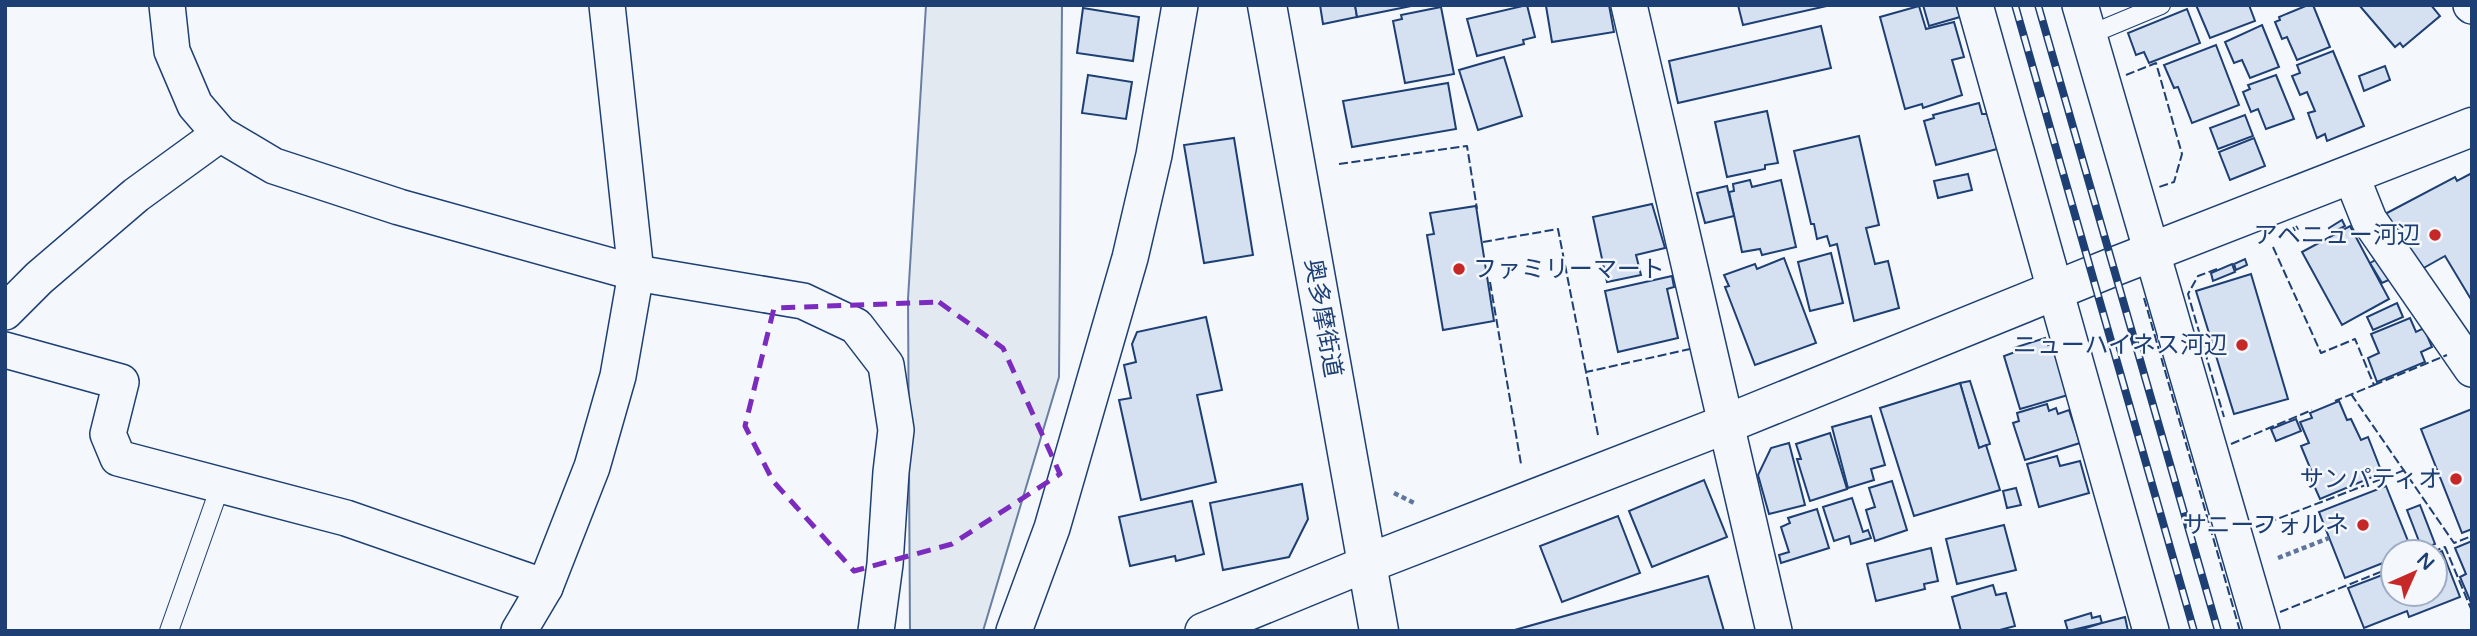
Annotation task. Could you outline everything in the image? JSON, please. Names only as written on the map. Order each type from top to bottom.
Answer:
[{"type":"street","points":[[167,5],[172,51],[195,105],[220,134],[275,166],[399,207],[636,273],[803,301],[856,326],[886,365],[896,430],[885,564],[876,631]]},
{"type":"street","points":[[519,631],[545,587],[592,467],[618,376],[636,273],[607,5]]},
{"type":"street","points":[[1014,631],[1052,528],[1130,258],[1154,155],[1180,5]]},
{"type":"street","name":"奥多摩街道","points":[[1267,5],[1379,631]]},
{"type":"street","points":[[1629,5],[1774,631]]},
{"type":"street","points":[[1975,5],[2151,631]]},
{"type":"street","points":[[2084,20],[2262,631]]},
{"type":"street","points":[[1203,631],[2151,252],[2472,127]]},
{"type":"street","points":[[5,313],[39,278],[136,195],[220,134]]},
{"type":"street","points":[[2351,175],[2369,220],[2472,369]]},
{"type":"street","points":[[5,349],[121,382],[108,434],[118,458],[345,517],[545,587]]},
{"type":"lane","points":[[2084,20],[2161,5]]},
{"type":"lane","points":[[169,631],[221,484]]},
{"type":"path","points":[[1387,484],[1392,492],[1419,506]]},
{"type":"path","points":[[2244,571],[2329,538]]},
{"type":"highlighted area","points":[[939,302],[1003,348],[1060,474],[952,544],[854,571],[773,481],[745,426],[774,308]]},
{"type":"shaded area","points":[[926,5],[1062,5],[1059,377],[983,631],[910,631],[908,299]]},
{"type":"building","points":[[1320,5],[1355,5],[1357,17],[1323,24]]},
{"type":"building","points":[[1355,5],[1416,5],[1357,17]]},
{"type":"building","points":[[1527,5],[1535,37],[1523,40],[1524,44],[1477,56],[1467,19]]},
{"type":"building","points":[[1609,5],[1614,32],[1552,42],[1546,6]]},
{"type":"building","points":[[1738,5],[1831,5],[1743,25]]},
{"type":"building","points":[[1923,5],[1956,5],[1960,17],[1929,26]]},
{"type":"building","points":[[2196,5],[2249,5],[2255,21],[2210,38]]},
{"type":"building","points":[[2313,5],[2330,47],[2297,60],[2287,37],[2282,39],[2275,22],[2280,20],[2279,17]]},
{"type":"building","points":[[2359,5],[2431,5],[2440,16],[2403,47],[2400,43],[2395,47]]},
{"type":"building","points":[[1919,6],[1926,29],[1954,22],[1964,57],[1952,60],[1962,95],[1923,108],[1922,104],[1905,109],[1880,17]]},
{"type":"building","points":[[1441,7],[1454,74],[1405,83],[1393,21],[1402,19],[1401,15]]},
{"type":"building","points":[[1083,8],[1139,17],[1133,61],[1077,53]]},
{"type":"building","points":[[2187,9],[2200,43],[2149,63],[2144,52],[2136,55],[2128,33]]},
{"type":"building","points":[[2262,25],[2279,67],[2250,78],[2242,60],[2234,63],[2225,42]]},
{"type":"building","points":[[1821,26],[1831,68],[1678,103],[1669,61]]},
{"type":"building","points":[[2216,45],[2239,105],[2192,123],[2178,87],[2174,88],[2164,65]]},
{"type":"building","points":[[2333,51],[2364,126],[2327,141],[2325,134],[2317,138],[2308,113],[2315,111],[2307,92],[2300,95],[2292,76],[2300,73],[2297,65]]},
{"type":"building","points":[[1504,57],[1522,116],[1478,130],[1459,70]]},
{"type":"building","points":[[2385,66],[2390,80],[2364,91],[2359,76]]},
{"type":"building","points":[[1088,75],[1132,82],[1126,119],[1082,113]]},
{"type":"building","points":[[2276,75],[2294,119],[2266,129],[2258,109],[2251,112],[2243,92],[2250,89],[2248,85]]},
{"type":"building","points":[[1448,83],[1456,129],[1352,147],[1343,101]]},
{"type":"building","points":[[1979,103],[1982,114],[1987,114],[1997,149],[1936,165],[1924,121],[1934,118],[1933,115]]},
{"type":"building","points":[[1767,111],[1778,163],[1765,165],[1765,169],[1727,177],[1715,122]]},
{"type":"building","points":[[2245,115],[2253,136],[2218,149],[2210,128]]},
{"type":"building","points":[[1859,136],[1879,225],[1866,228],[1875,264],[1888,261],[1899,308],[1854,321],[1837,244],[1830,246],[1827,236],[1817,239],[1794,151]]},
{"type":"building","points":[[1234,138],[1253,255],[1204,263],[1184,145]]},
{"type":"building","points":[[2254,138],[2265,166],[2230,180],[2219,152]]},
{"type":"building","name":"アベニュー河辺","points":[[2472,173],[2472,301],[2445,256],[2420,270],[2385,214],[2455,177],[2457,181]]},
{"type":"building","points":[[1968,174],[1972,190],[1938,198],[1934,181]]},
{"type":"building","points":[[1750,180],[1752,187],[1781,180],[1796,247],[1762,255],[1760,249],[1742,252],[1729,192],[1734,191],[1733,184]]},
{"type":"building","points":[[1727,186],[1734,216],[1705,223],[1697,193]]},
{"type":"building","points":[[1652,204],[1665,248],[1636,255],[1641,275],[1607,282],[1593,217]]},
{"type":"building","points":[[1476,206],[1494,321],[1443,330],[1427,235],[1434,234],[1430,213]]},
{"type":"building","points":[[2342,220],[2345,226],[2332,233],[2329,228]]},
{"type":"building","points":[[2350,226],[2389,299],[2342,325],[2302,252]]},
{"type":"building","points":[[1831,253],[1843,303],[1810,311],[1798,262]]},
{"type":"building","points":[[1784,258],[1816,343],[1755,365],[1725,287],[1729,286],[1724,275],[1755,264],[1757,269]]},
{"type":"building","points":[[2379,258],[2391,279],[2382,283],[2370,263]]},
{"type":"building","points":[[2245,259],[2247,265],[2236,270],[2234,264]]},
{"type":"building","points":[[2232,264],[2235,272],[2213,281],[2211,273]]},
{"type":"building","name":"ニューハイネス河辺","points":[[2251,274],[2288,399],[2234,414],[2196,291]]},
{"type":"building","points":[[1672,276],[1674,287],[1667,289],[1678,338],[1618,352],[1605,291]]},
{"type":"building","points":[[2397,303],[2403,317],[2373,330],[2367,317]]},
{"type":"building","points":[[1206,317],[1222,390],[1197,395],[1216,482],[1141,500],[1119,400],[1131,398],[1124,365],[1136,362],[1132,344],[1137,332]]},
{"type":"building","points":[[2410,318],[2416,332],[2424,328],[2432,347],[2421,352],[2425,362],[2377,382],[2368,358],[2379,353],[2371,334]]},
{"type":"building","points":[[2045,338],[2048,345],[2053,344],[2068,395],[2020,409],[2004,356],[2015,352],[2014,348]]},
{"type":"building","points":[[1970,381],[1990,444],[1979,448],[1960,383]]},
{"type":"building","points":[[1960,383],[1979,448],[1986,445],[2000,490],[1914,516],[1880,408]]},
{"type":"building","points":[[2339,401],[2347,420],[2351,419],[2361,440],[2368,437],[2382,473],[2320,499],[2308,472],[2311,470],[2301,446],[2309,443],[2300,422],[2312,418],[2310,413]]},
{"type":"building","points":[[2047,404],[2049,411],[2056,408],[2058,414],[2069,410],[2080,443],[2025,460],[2013,423],[2019,421],[2017,413]]},
{"type":"building","name":"サンパティオ","points":[[2472,409],[2472,529],[2462,533],[2421,429]]},
{"type":"building","points":[[1871,416],[1885,465],[1871,469],[1874,480],[1848,488],[1832,427]]},
{"type":"building","points":[[2296,419],[2301,431],[2276,441],[2271,429]]},
{"type":"building","points":[[1830,433],[1847,489],[1810,501],[1797,459],[1801,459],[1796,444]]},
{"type":"building","points":[[1789,443],[1805,505],[1769,514],[1758,475],[1771,448]]},
{"type":"building","points":[[2057,456],[2060,466],[2080,461],[2089,493],[2039,507],[2027,464]]},
{"type":"building","points":[[1704,480],[1727,537],[1652,567],[1629,511]]},
{"type":"building","points":[[1892,481],[1907,530],[1875,541],[1866,510],[1875,507],[1869,488]]},
{"type":"building","points":[[1302,484],[1308,519],[1289,557],[1223,570],[1210,503]]},
{"type":"building","name":"サニーフォルネ","points":[[2386,486],[2407,538],[2379,538],[2379,565],[2345,578],[2319,512]]},
{"type":"building","points":[[2016,488],[2021,505],[2007,508],[2003,491]]},
{"type":"building","points":[[1852,498],[1863,532],[1868,530],[1871,538],[1851,544],[1849,536],[1834,541],[1823,507]]},
{"type":"building","points":[[1192,501],[1204,554],[1176,561],[1175,556],[1130,566],[1119,517]]},
{"type":"building","points":[[2420,505],[2433,538],[2418,538],[2407,510]]},
{"type":"building","points":[[1817,509],[1829,548],[1781,563],[1779,555],[1789,552],[1781,527],[1790,523],[1788,518]]},
{"type":"building","points":[[1618,516],[1640,573],[1562,602],[1540,546]]},
{"type":"building","points":[[2004,525],[2016,570],[1957,584],[1946,539]]},
{"type":"building","points":[[2472,541],[2472,605],[2460,577],[2466,574],[2455,548]]},
{"type":"building","points":[[1931,548],[1938,581],[1924,584],[1925,589],[1876,601],[1867,564]]},
{"type":"building","points":[[2449,569],[2460,597],[2449,601]]},
{"type":"building","points":[[1708,576],[1724,631],[1511,631]]},
{"type":"building","points":[[2379,576],[2379,608],[2432,608],[2409,617],[2407,611],[2364,628],[2348,588]]},
{"type":"building","points":[[1993,585],[1996,595],[2006,593],[2015,626],[1996,631],[1961,631],[1952,597]]},
{"type":"building","points":[[2091,613],[2092,618],[2100,616],[2102,623],[2068,631],[2065,621]]},
{"type":"building","points":[[2125,617],[2128,631],[2076,631],[2102,623]]},
{"type":"railway","points":[[2015,5],[2194,631]]},
{"type":"railway","points":[[2038,5],[2218,631]]},
{"type":"fence","points":[[2126,75],[2156,63],[2182,154],[2174,182],[2159,187]]},
{"type":"fence","points":[[1339,164],[1467,146],[1477,209]]},
{"type":"fence","points":[[1483,242],[1558,229],[1586,372]]},
{"type":"fence","points":[[2273,247],[2321,353],[2355,339],[2374,385],[2335,401]]},
{"type":"fence","points":[[2217,269],[2198,276],[2188,294],[2224,417]]},
{"type":"fence","points":[[1490,282],[1521,464]]},
{"type":"fence","points":[[2144,298],[2240,631]]},
{"type":"fence","points":[[1598,435],[1586,372],[1690,349]]},
{"type":"fence","points":[[2374,385],[2447,355]]},
{"type":"fence","points":[[2351,394],[2454,543],[2472,536]]},
{"type":"fence","points":[[2231,444],[2312,410]]},
{"type":"fence","points":[[2256,527],[2405,470]]},
{"type":"fence","points":[[2449,556],[2472,611]]},
{"type":"fence","points":[[2280,612],[2379,573]]},
{"type":"place","name":"アベニュー河辺","points":[[2435,235]]},
{"type":"place","name":"ファミリーマート","points":[[1459,269]]},
{"type":"place","name":"ニューハイネス河辺","points":[[2242,345]]},
{"type":"place","name":"サンパティオ","points":[[2456,479]]},
{"type":"place","name":"サニーフォルネ","points":[[2363,525]]}]
